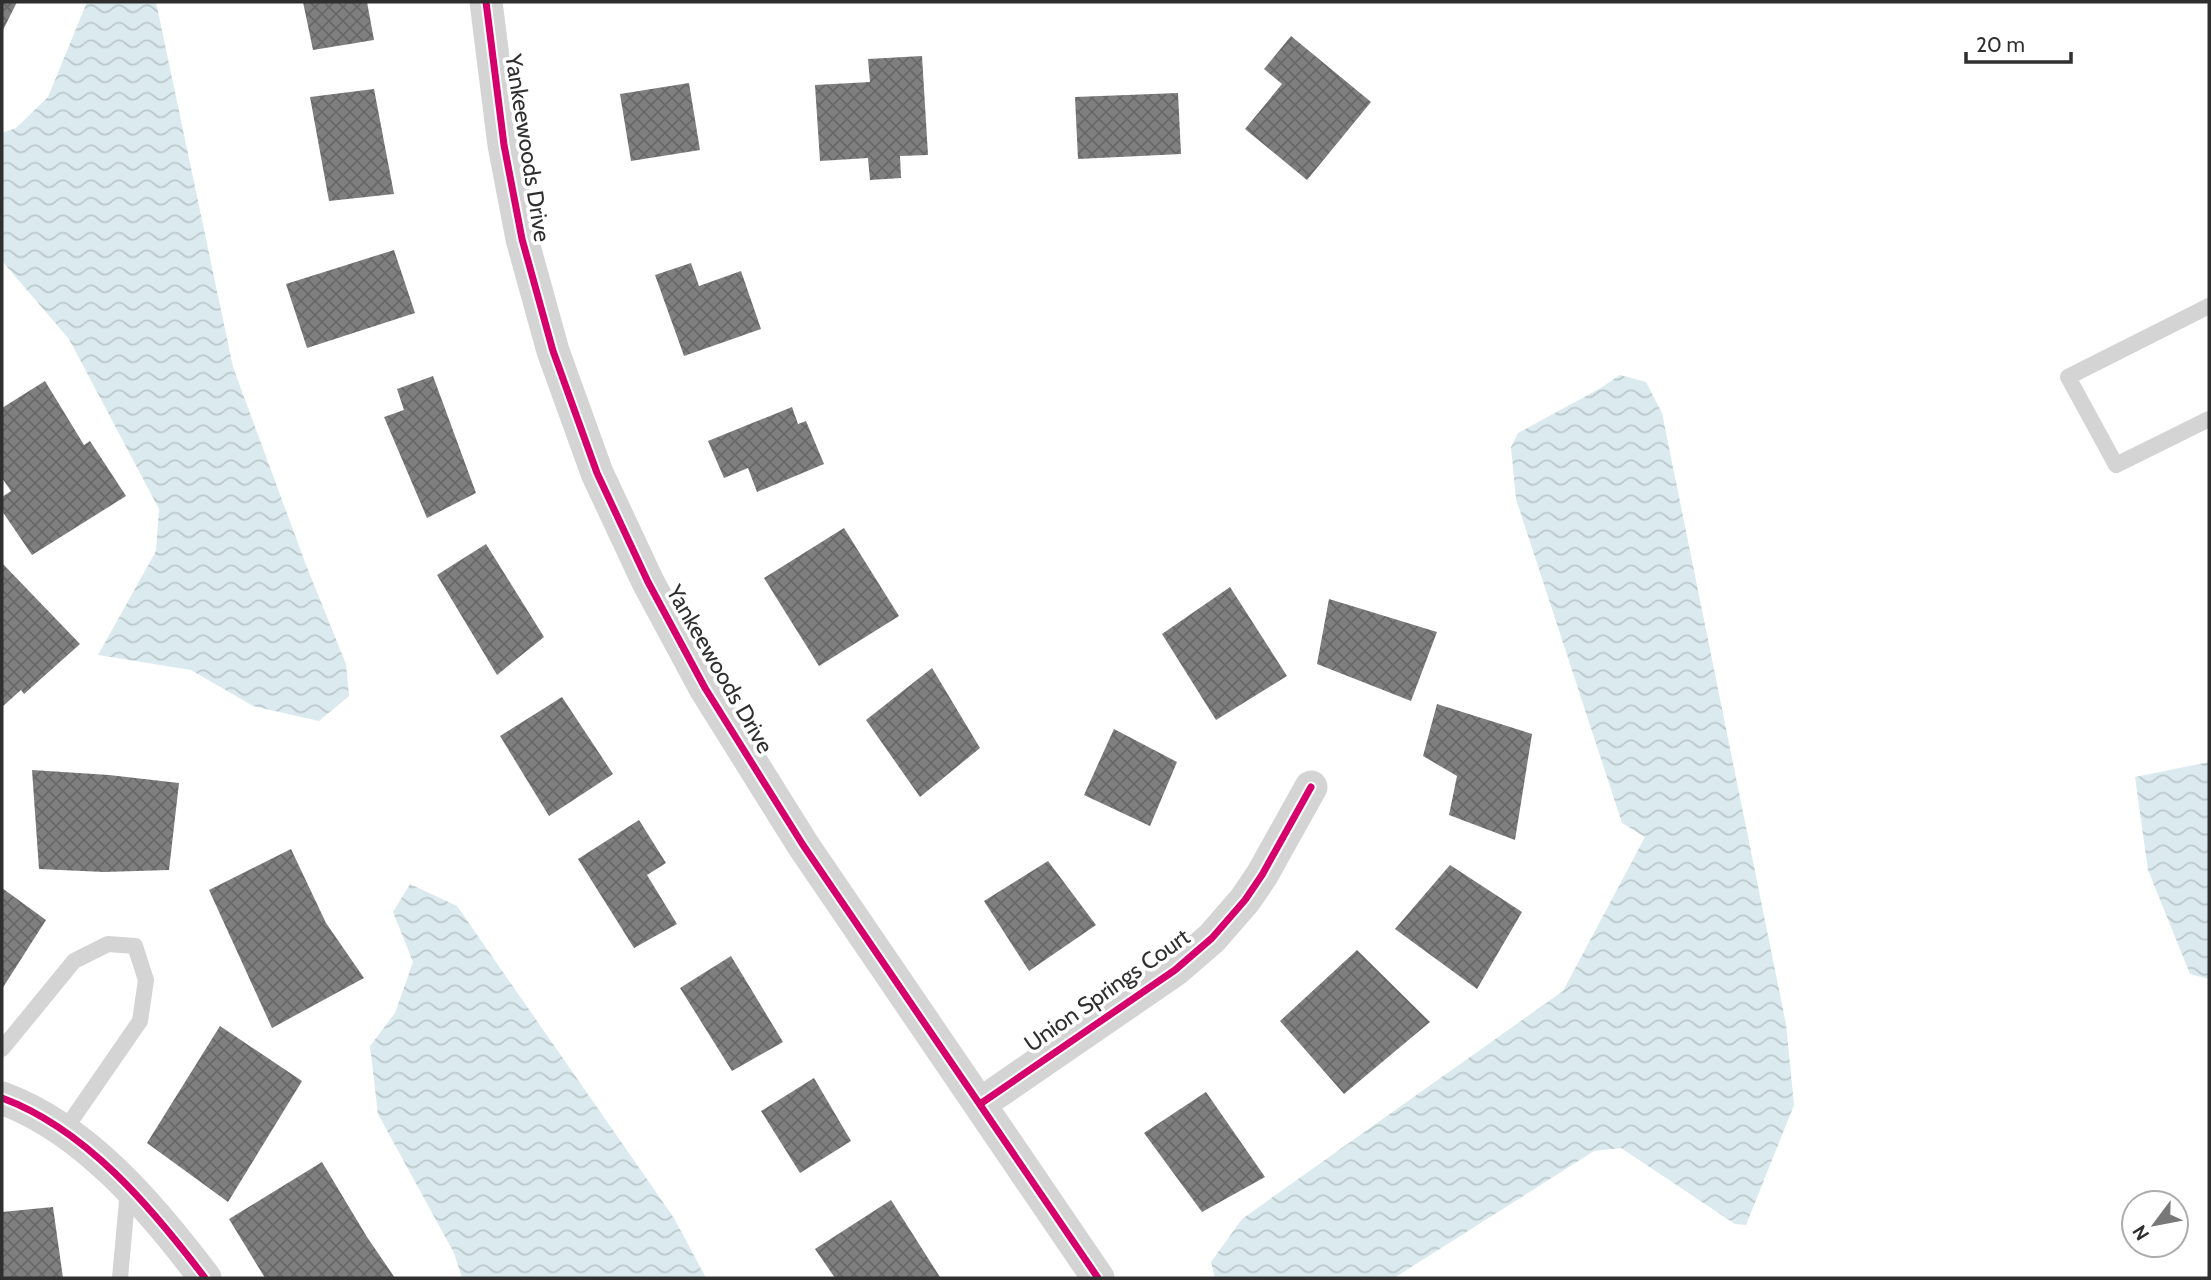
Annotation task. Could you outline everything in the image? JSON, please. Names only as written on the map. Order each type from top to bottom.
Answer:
[{"type":"street","name":"Yankeewoods Drive","points":[[486,2],[505,145],[522,239],[553,351],[597,473],[648,582],[705,688],[803,845],[1098,1278]]},
{"type":"street","name":"Union Springs Court","points":[[979,1104],[1175,970],[1212,938],[1245,900],[1262,875],[1311,787]]},
{"type":"street","points":[[2,1098],[26,1107],[64,1131],[128,1187],[165,1226],[205,1278]]},
{"type":"lane","points":[[2209,306],[2068,377],[2116,466],[2209,419]]},
{"type":"lane","points":[[2,1049],[74,961],[108,944],[135,946],[146,980],[140,1021],[64,1131]]},
{"type":"lane","points":[[120,1278],[128,1187]]},
{"type":"water","points":[[87,2],[156,2],[233,367],[306,565],[346,664],[349,696],[319,721],[253,706],[191,670],[98,655],[156,551],[159,509],[69,339],[2,261],[2,133],[16,128],[48,97]]},
{"type":"water","points":[[1620,375],[1646,382],[1662,413],[1786,1024],[1794,1105],[1746,1225],[1735,1224],[1621,1148],[1594,1151],[1394,1278],[1215,1278],[1211,1262],[1242,1219],[1563,991],[1645,837],[1622,823],[1516,499],[1511,447],[1518,433]]},
{"type":"water","points":[[2209,762],[2209,979],[2190,974],[2148,870],[2135,777]]},
{"type":"water","points":[[410,884],[457,906],[674,1218],[706,1278],[462,1278],[454,1253],[378,1114],[370,1046],[395,1013],[413,962],[393,912]]},
{"type":"building","points":[[2,2],[17,2],[2,32]]},
{"type":"building","points":[[303,2],[367,2],[374,40],[313,50]]},
{"type":"building","points":[[1291,36],[1371,102],[1307,180],[1245,129],[1282,84],[1264,69]]},
{"type":"building","points":[[922,56],[928,155],[900,156],[901,178],[870,180],[868,158],[820,161],[815,85],[870,82],[868,59]]},
{"type":"building","points":[[689,83],[700,150],[631,161],[620,94]]},
{"type":"building","points":[[374,89],[394,194],[329,201],[310,97]]},
{"type":"building","points":[[1178,93],[1181,154],[1078,159],[1075,97]]},
{"type":"building","points":[[394,250],[415,313],[307,348],[286,284]]},
{"type":"building","points":[[691,263],[699,286],[741,271],[761,329],[684,356],[655,275]]},
{"type":"building","points":[[433,376],[476,493],[427,518],[384,417],[404,410],[397,389]]},
{"type":"building","points":[[45,381],[84,445],[90,441],[126,496],[32,555],[2,511],[2,497],[11,491],[2,478],[2,408]]},
{"type":"building","points":[[792,407],[798,424],[806,421],[824,464],[757,492],[748,468],[724,478],[708,441]]},
{"type":"building","points":[[844,528],[899,616],[819,666],[764,578]]},
{"type":"building","points":[[486,544],[544,637],[497,675],[437,575]]},
{"type":"building","points":[[2,563],[80,644],[24,694],[21,690],[2,707]]},
{"type":"building","points":[[1230,587],[1287,676],[1216,720],[1162,634]]},
{"type":"building","points":[[1329,599],[1437,632],[1411,701],[1317,664]]},
{"type":"building","points":[[932,668],[980,748],[920,797],[866,720]]},
{"type":"building","points":[[562,697],[613,774],[549,816],[500,736]]},
{"type":"building","points":[[1437,704],[1532,734],[1515,840],[1449,815],[1457,776],[1423,756]]},
{"type":"building","points":[[1114,729],[1177,762],[1150,826],[1084,795]]},
{"type":"building","points":[[32,770],[179,783],[169,870],[104,872],[39,869]]},
{"type":"building","points":[[639,820],[666,863],[647,875],[677,924],[634,948],[578,859]]},
{"type":"building","points":[[291,849],[326,923],[364,978],[272,1028],[209,890]]},
{"type":"building","points":[[1048,861],[1096,925],[1029,971],[984,901]]},
{"type":"building","points":[[1450,865],[1522,912],[1477,989],[1395,929]]},
{"type":"building","points":[[2,888],[46,920],[2,989]]},
{"type":"building","points":[[1357,950],[1430,1022],[1344,1094],[1280,1021]]},
{"type":"building","points":[[731,956],[783,1042],[732,1071],[680,988]]},
{"type":"building","points":[[220,1026],[302,1081],[228,1202],[147,1143]]},
{"type":"building","points":[[814,1078],[851,1141],[800,1173],[761,1111]]},
{"type":"building","points":[[1206,1092],[1265,1177],[1202,1212],[1144,1133]]},
{"type":"building","points":[[322,1162],[395,1278],[265,1278],[229,1219]]},
{"type":"building","points":[[891,1200],[940,1277],[835,1278],[815,1249]]},
{"type":"building","points":[[53,1207],[63,1278],[2,1278],[2,1212]]},
{"type":"cycle path","points":[[486,2],[504,145],[522,239],[553,351],[597,473],[648,582],[705,688],[803,845],[1098,1278]]},
{"type":"cycle path","points":[[980,1104],[1175,970],[1212,938],[1245,900],[1262,875],[1311,787]]},
{"type":"cycle path","points":[[2,1098],[62,1129],[115,1173],[140,1198],[205,1278]]}]
